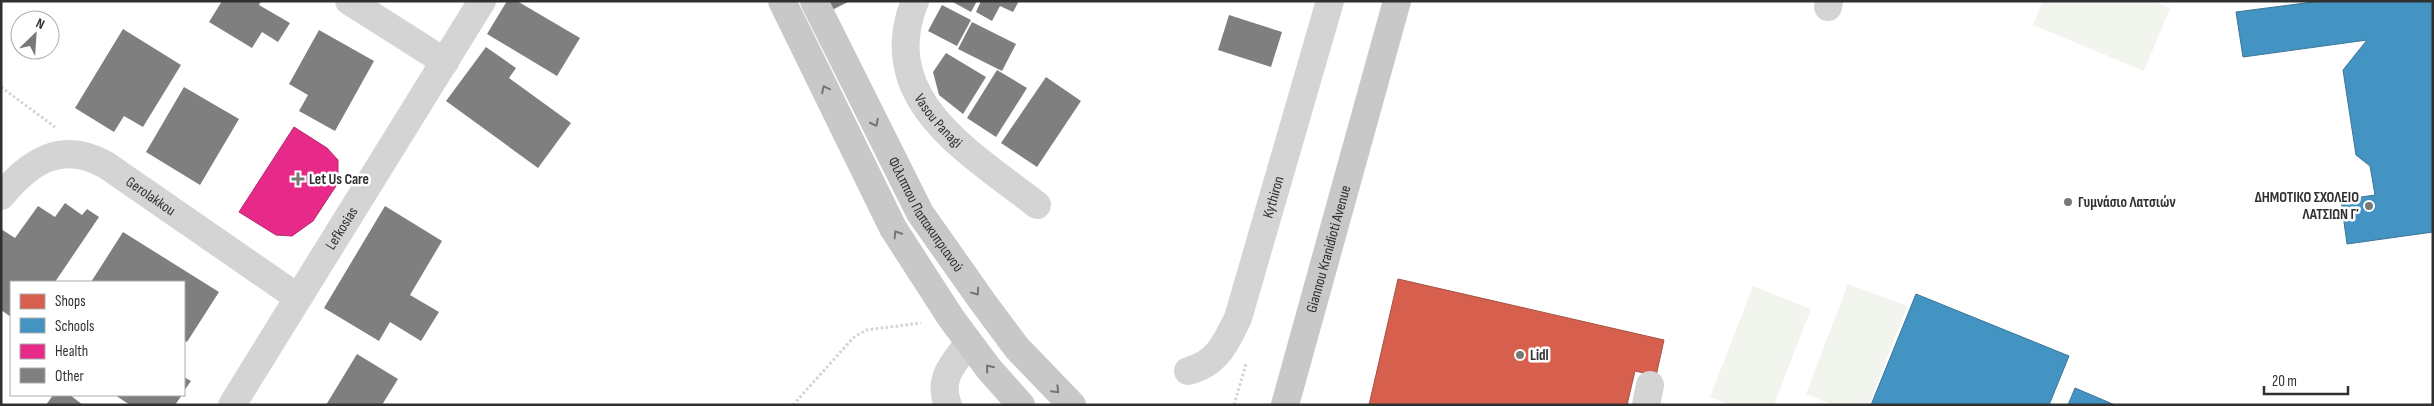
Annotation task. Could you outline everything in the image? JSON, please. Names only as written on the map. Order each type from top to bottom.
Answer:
[{"type":"main road","name":"Φίλιππου Παπακυπριανού","points":[[782,1],[893,228],[969,343],[989,370],[1021,405]]},
{"type":"main road","name":"Φίλιππου Παπακυπριανού","points":[[814,1],[920,213],[982,302],[1017,348],[1072,405]]},
{"type":"main road","name":"Giannou Kranidioti Avenue","points":[[1285,405],[1397,1]]},
{"type":"street","points":[[349,1],[444,62]]},
{"type":"street","name":"Lefkosias","points":[[232,405],[482,1]]},
{"type":"street","name":"Vasou Panagi","points":[[915,1],[909,16],[904,40],[907,69],[918,96],[933,118],[951,138],[1037,205]]},
{"type":"street","name":"Kythiron","points":[[1188,371],[1201,368],[1213,360],[1226,343],[1238,318],[1330,1]]},
{"type":"street","name":"Gerolakkou","points":[[1,196],[28,168],[50,157],[64,153],[85,155],[106,165],[297,298]]},
{"type":"street","points":[[948,405],[944,387],[945,379],[952,364],[969,343]]},
{"type":"path","points":[[1,87],[56,128],[64,153]]},
{"type":"path","points":[[793,405],[838,353],[853,338],[866,330],[951,318]]},
{"type":"shaded area","points":[[2043,1],[2153,1],[2170,8],[2144,71],[2033,25]]},
{"type":"shaded area","points":[[1848,284],[1907,306],[1869,405],[1833,405],[1806,394]]},
{"type":"shaded area","points":[[1753,286],[1811,309],[1774,405],[1730,405],[1710,397]]},
{"type":"building: Shops","name":"Lidl","points":[[1398,279],[1664,340],[1656,376],[1635,371],[1627,405],[1369,405]]},
{"type":"building: Schools","points":[[2321,1],[2433,1],[2433,232],[2347,244],[2341,200],[2375,195],[2370,166],[2356,155],[2343,70],[2367,40],[2243,57],[2236,12]]},
{"type":"building: Schools","points":[[1916,294],[2069,356],[2049,405],[1871,405]]},
{"type":"building: Schools","points":[[2075,388],[2115,405],[2068,405]]},
{"type":"building: Health","name":"Let Us Care","points":[[294,127],[327,148],[338,160],[336,186],[313,221],[292,236],[276,235],[239,212]]},
{"type":"building: Other","points":[[222,1],[261,1],[259,5],[290,23],[278,42],[262,32],[252,48],[209,22]]},
{"type":"building: Other","points":[[507,1],[517,1],[580,38],[557,76],[487,34]]},
{"type":"building: Other","points":[[828,1],[850,1],[832,10]]},
{"type":"building: Other","points":[[951,1],[977,1],[971,12]]},
{"type":"building: Other","points":[[981,1],[1019,1],[1013,12],[1000,6],[992,21],[976,12]]},
{"type":"building: Other","points":[[942,5],[971,20],[957,46],[928,31]]},
{"type":"building: Other","points":[[1229,15],[1282,32],[1271,67],[1218,50]]},
{"type":"building: Other","points":[[972,22],[1016,44],[1002,71],[958,49]]},
{"type":"building: Other","points":[[123,29],[181,65],[143,127],[124,116],[114,132],[75,108]]},
{"type":"building: Other","points":[[319,30],[374,61],[335,131],[299,111],[308,95],[289,84]]},
{"type":"building: Other","points":[[486,47],[516,68],[509,78],[571,123],[538,168],[446,101]]},
{"type":"building: Other","points":[[946,53],[986,77],[963,114],[939,95],[933,72]]},
{"type":"building: Other","points":[[997,70],[1027,88],[996,137],[967,118]]},
{"type":"building: Other","points":[[1046,77],[1081,101],[1037,167],[1001,143]]},
{"type":"building: Other","points":[[184,87],[239,119],[200,185],[146,152]]},
{"type":"building: Other","points":[[65,203],[82,215],[87,209],[99,217],[56,281],[10,281],[10,316],[1,310],[1,229],[15,238],[38,206],[55,217]]},
{"type":"building: Other","points":[[385,206],[442,241],[410,295],[439,312],[421,341],[390,322],[379,341],[324,308]]},
{"type":"building: Other","points":[[123,232],[219,292],[187,342],[185,341],[185,281],[92,281]]},
{"type":"building: Other","points":[[357,354],[398,379],[382,405],[326,405]]},
{"type":"building: Other","points":[[185,378],[191,381],[185,390]]},
{"type":"building: Other","points":[[52,396],[71,396],[83,405],[46,405]]},
{"type":"building: Other","points":[[116,396],[181,396],[175,405],[130,405]]},
{"type":"place","name":"Let Us Care","points":[[298,179]]},
{"type":"place","name":"Γυμνάσιο Λατσιών","points":[[2068,202]]},
{"type":"place","name":"ΔΗΜΟΤΙΚΟ ΣΧΟΛΕΙΟ ΛΑΤΣΙΩΝ Γ΄","points":[[2369,206]]},
{"type":"place","name":"Lidl","points":[[1520,355]]}]
